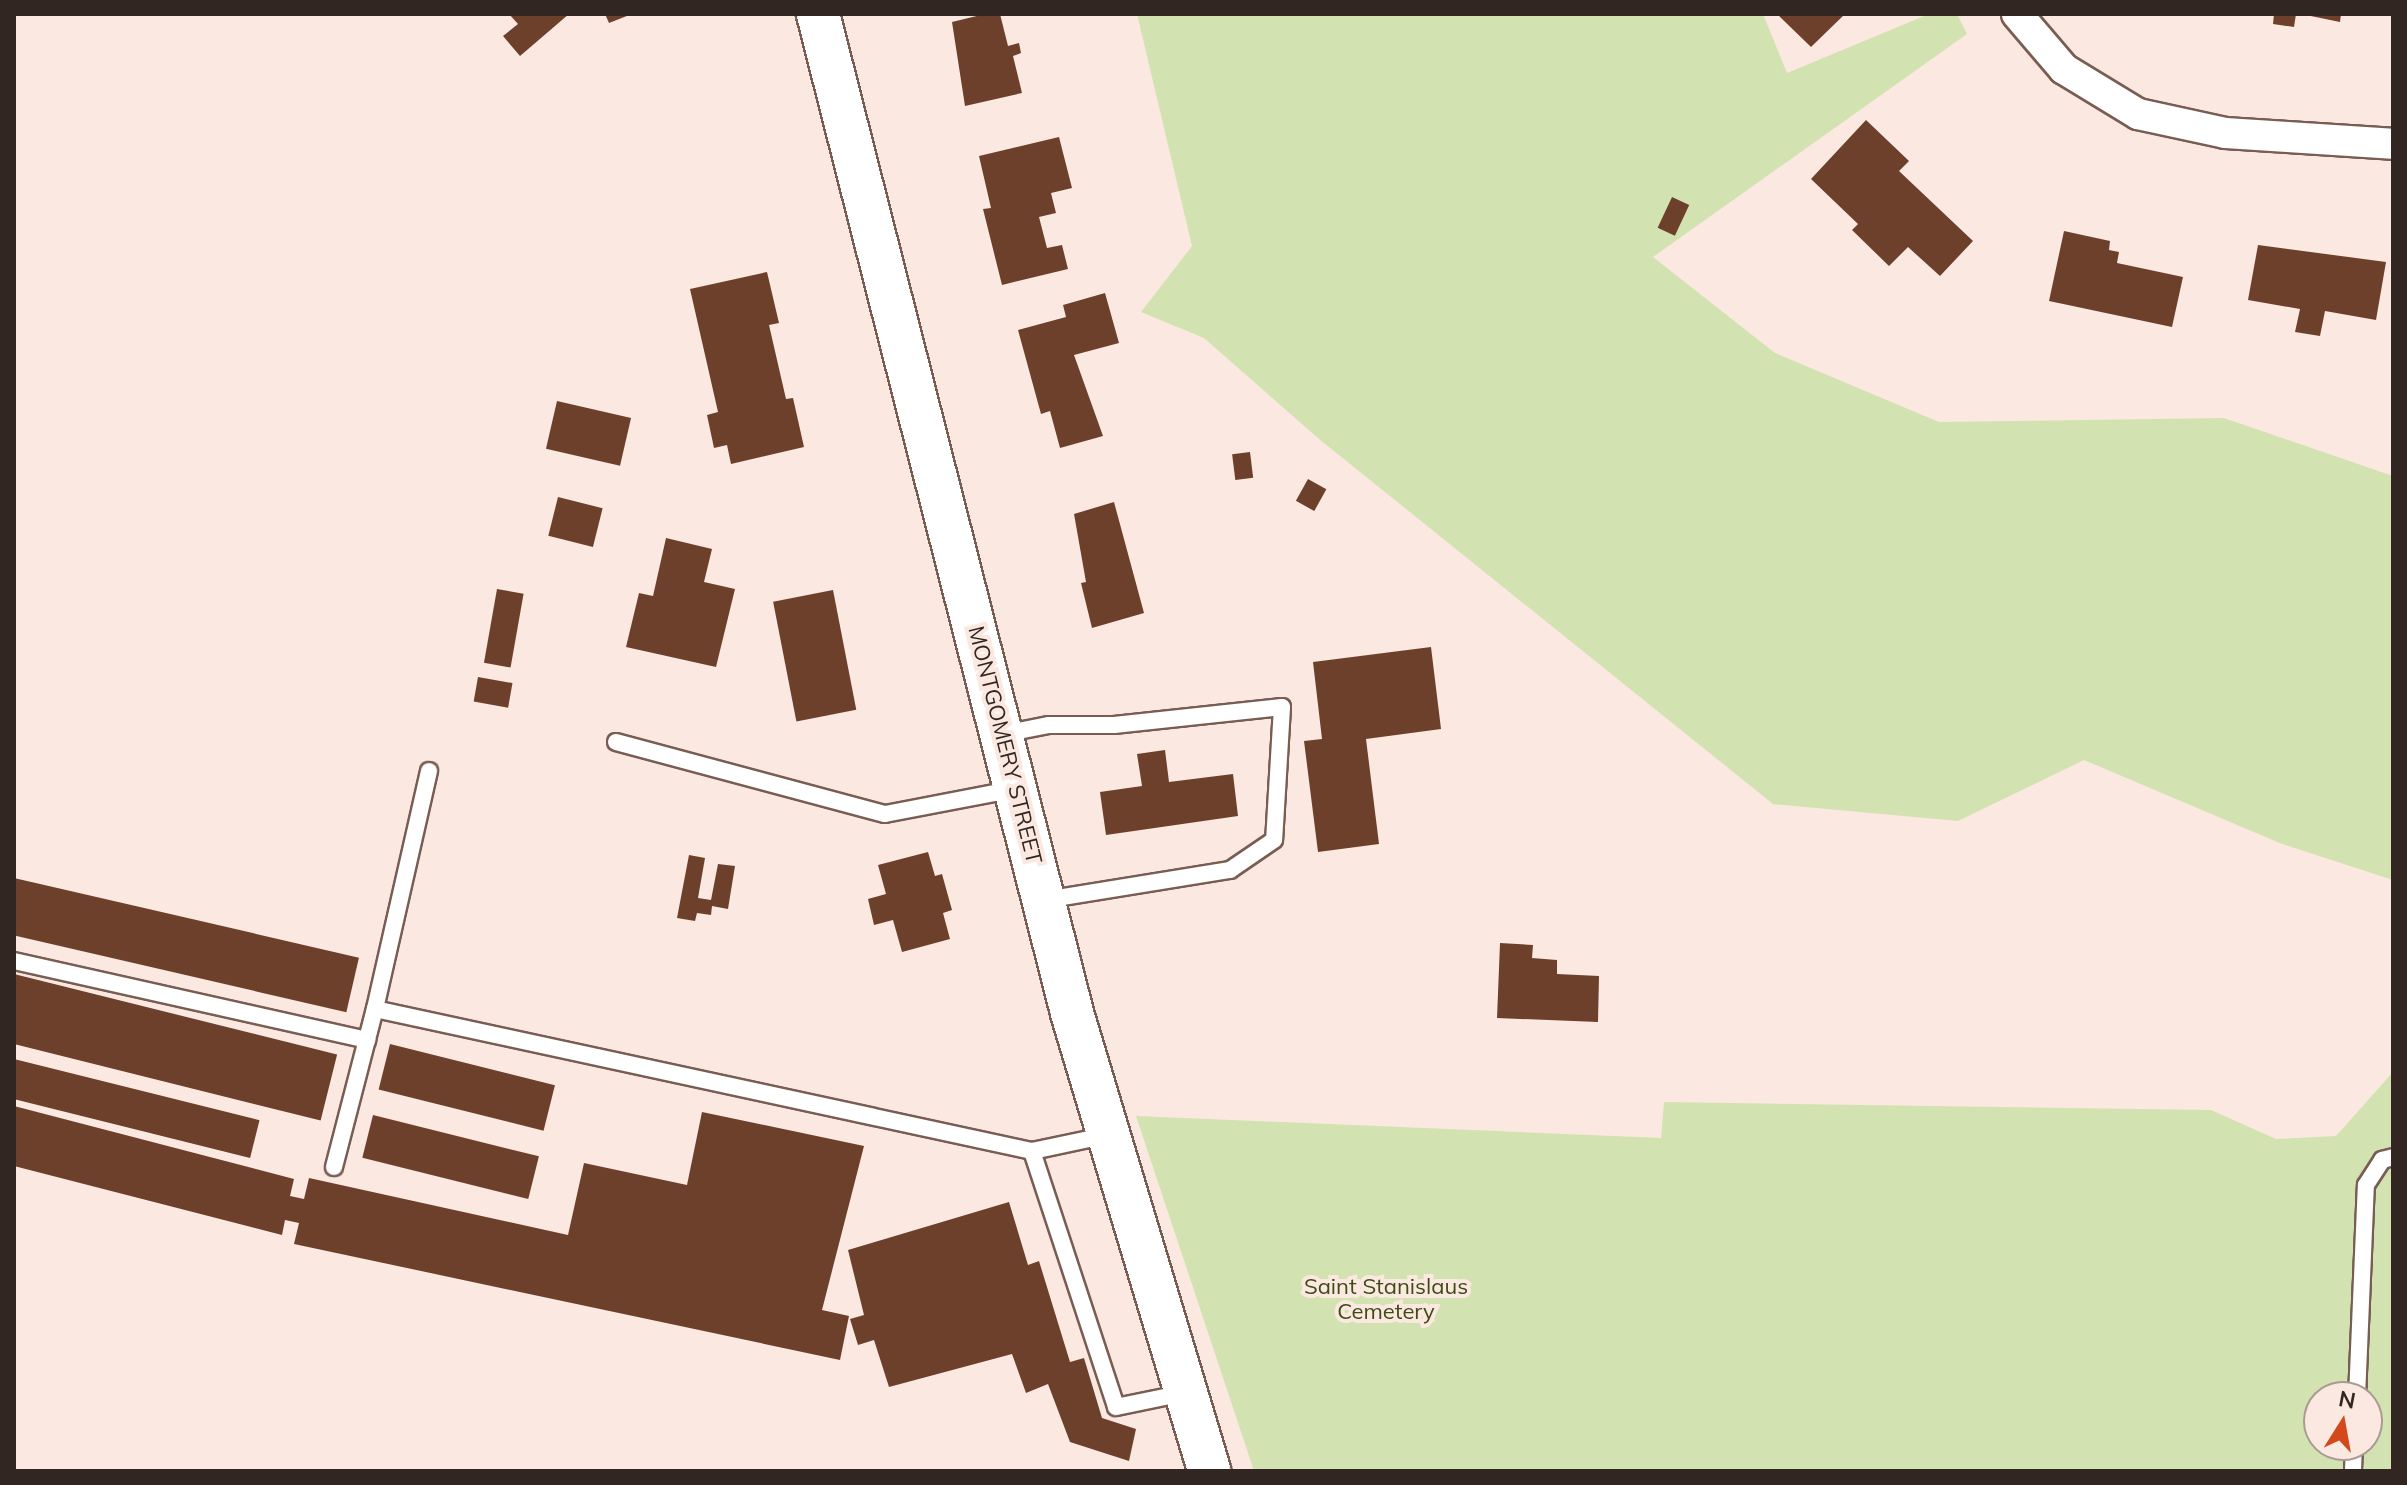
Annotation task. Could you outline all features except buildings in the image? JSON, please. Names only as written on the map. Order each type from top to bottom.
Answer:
[{"type":"main road","name":"MONTGOMERY STREET","points":[[818,14],[1044,900],[1108,1135],[1209,1471]]},
{"type":"street","points":[[2017,14],[2064,69],[2138,114],[2225,133],[2393,144]]},
{"type":"lane","points":[[1003,734],[1049,725],[1114,725],[1282,707],[1274,840],[1230,870],[1044,900]]},
{"type":"lane","points":[[616,742],[885,814],[1017,789]]},
{"type":"lane","points":[[334,1167],[375,1009],[429,771]]},
{"type":"lane","points":[[14,961],[367,1040]]},
{"type":"lane","points":[[375,1009],[1032,1151],[1108,1135]]},
{"type":"lane","points":[[1032,1151],[1116,1407],[1186,1393]]},
{"type":"lane","points":[[2358,1381],[2366,1185],[2382,1160],[2393,1157]]},
{"type":"green space","points":[[1137,14],[1763,14],[1787,73],[1929,14],[1957,14],[1967,34],[1653,257],[1775,353],[1939,422],[2224,418],[2393,476],[2393,880],[2282,844],[2084,760],[1958,821],[1773,804],[1319,439],[1204,338],[1141,312],[1192,246]]},
{"type":"green space","name":"Saint Stanislaus Cemetery","points":[[2393,1072],[2393,1471],[1254,1471],[1136,1116],[1661,1138],[1664,1102],[2211,1110],[2276,1139],[2336,1136]]}]
